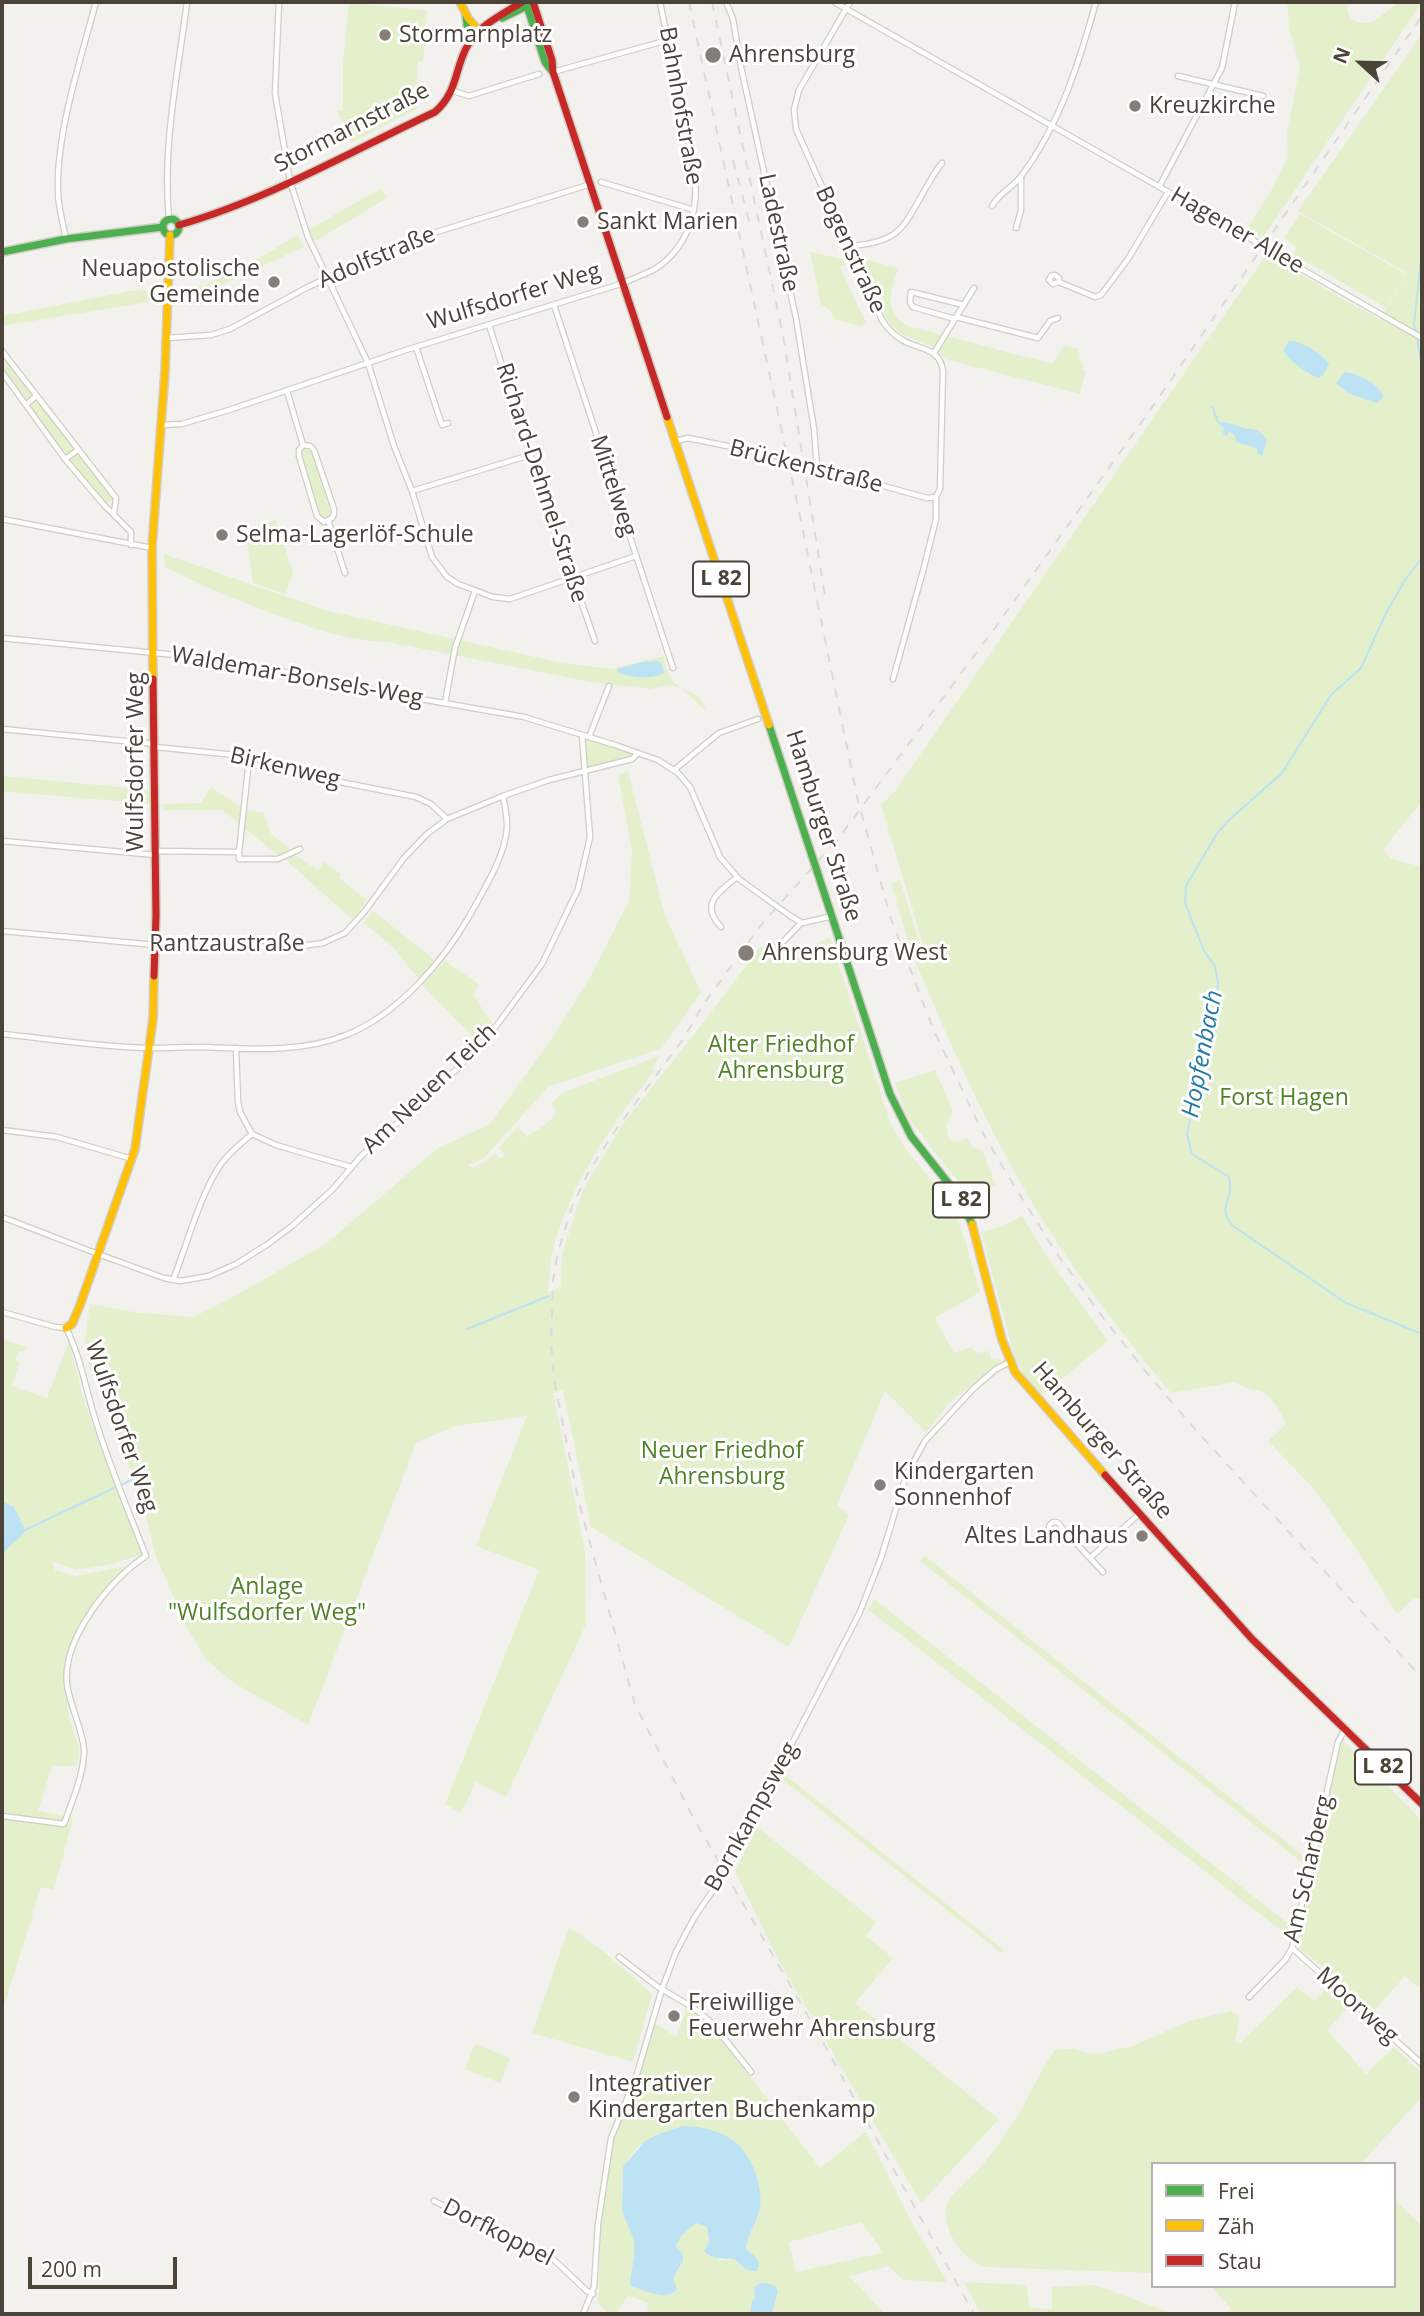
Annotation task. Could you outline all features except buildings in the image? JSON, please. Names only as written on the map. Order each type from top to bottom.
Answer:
[{"type":"main road","points":[[460,2],[477,34]]},
{"type":"main road","points":[[453,91],[463,57],[477,34],[530,3]]},
{"type":"main road","name":"Hamburger Straße","points":[[530,3],[544,60],[554,72],[592,184],[890,1094],[912,1136],[960,1198],[973,1227],[1010,1362],[1024,1385],[1252,1639],[1422,1804]]},
{"type":"main road","name":"Stormarnstraße","points":[[179,225],[229,209],[433,113],[444,105],[453,91]]},
{"type":"main road","points":[[163,228],[169,219],[175,220],[179,225],[178,232],[170,235]]},
{"type":"main road","points":[[2,252],[66,239],[163,228]]},
{"type":"main road","points":[[163,228],[170,235]]},
{"type":"main road","points":[[161,425],[170,235]]},
{"type":"main road","name":"Wulfsdorfer Weg","points":[[66,1328],[75,1319],[132,1159],[150,1048],[156,945],[152,548],[161,425]]},
{"type":"street","points":[[66,239],[59,204],[59,165],[68,113],[96,2]]},
{"type":"street","points":[[169,219],[169,152],[187,2]]},
{"type":"street","points":[[279,2],[275,93],[290,181],[308,237],[368,363],[432,557],[438,567],[447,578],[475,591],[510,599],[636,556]]},
{"type":"street","name":"Bahnhofstraße","points":[[624,283],[654,269],[673,253],[687,232],[696,195],[695,175],[660,2]]},
{"type":"street","name":"Ladestraße","points":[[726,2],[733,19],[796,318],[814,429],[815,467]]},
{"type":"street","name":"Hagener Allee","points":[[834,2],[1422,338]]},
{"type":"street","name":"Bogenstraße","points":[[850,2],[801,86],[795,101],[794,117],[800,141],[886,326],[904,341],[934,353]]},
{"type":"street","points":[[992,206],[1002,192],[1021,177],[1051,125],[1075,74],[1096,2]]},
{"type":"street","points":[[1159,187],[1216,84],[1224,59],[1235,2]]},
{"type":"street","points":[[554,72],[668,40]]},
{"type":"street","name":"Stormarnstraße","points":[[453,91],[470,96],[539,74]]},
{"type":"street","points":[[1178,76],[1262,96]]},
{"type":"street","points":[[848,246],[880,242],[897,232],[908,219],[942,163]]},
{"type":"street","points":[[1016,228],[1021,209],[1021,177]]},
{"type":"street","name":"Bahnhofstraße","points":[[601,182],[694,210]]},
{"type":"street","name":"Adolfstraße","points":[[166,338],[211,335],[230,329],[364,259],[424,236],[592,184]]},
{"type":"street","points":[[1059,282],[1096,297],[1101,295],[1128,259],[1168,192]]},
{"type":"street","name":"Wulfsdorfer Weg","points":[[161,425],[181,424],[624,283]]},
{"type":"street","points":[[892,679],[932,538],[936,519],[936,497],[940,489],[943,371],[934,353],[974,288]]},
{"type":"street","points":[[964,305],[911,292],[909,302],[914,308],[1037,338],[1051,320],[1058,318]]},
{"type":"street","name":"Mittelweg","points":[[554,305],[673,668]]},
{"type":"street","name":"Richard-Dehmel-Straße","points":[[489,325],[530,455],[595,641]]},
{"type":"street","points":[[416,347],[442,425],[448,424]]},
{"type":"street","points":[[2,351],[116,498],[114,510]]},
{"type":"street","points":[[2,372],[65,459],[104,505],[114,510],[131,532],[131,545]]},
{"type":"street","points":[[287,391],[303,445]]},
{"type":"street","points":[[26,405],[36,396]]},
{"type":"street","name":"Brückenstraße","points":[[676,441],[688,438],[781,457],[927,498],[936,497]]},
{"type":"street","points":[[303,445],[314,450],[334,509],[334,514],[324,522],[317,516],[299,456],[303,445]]},
{"type":"street","points":[[65,459],[78,450]]},
{"type":"street","points":[[412,491],[530,455]]},
{"type":"street","points":[[2,519],[152,548]]},
{"type":"street","points":[[328,520],[345,573]]},
{"type":"street","points":[[444,703],[455,648],[475,591]]},
{"type":"street","name":"Waldemar-Bonsels-Weg","points":[[2,638],[227,660],[524,717],[658,760],[674,770],[690,787],[717,852],[737,877],[801,923]]},
{"type":"street","points":[[585,736],[609,686]]},
{"type":"street","points":[[674,770],[719,733],[758,719]]},
{"type":"street","name":"Birkenweg","points":[[2,729],[246,756],[254,765],[416,797],[432,804],[447,819]]},
{"type":"street","name":"Am Neuen Teich","points":[[2,1217],[173,1280],[194,1280],[209,1276],[236,1264],[268,1244],[332,1190],[351,1167],[472,1053],[542,964],[578,889],[590,837],[584,771],[585,736]]},
{"type":"street","name":"Rantzaustraße","points":[[2,931],[156,945],[295,947],[332,940],[345,933],[356,922],[416,845],[447,819],[549,780],[632,759],[638,753]]},
{"type":"street","points":[[249,760],[239,859],[273,860],[300,849]]},
{"type":"street","points":[[2,1034],[150,1048],[236,1048],[299,1046],[349,1034],[370,1023],[428,974],[440,961],[467,920],[504,842],[507,826],[503,796]]},
{"type":"street","points":[[2,841],[156,853],[239,852]]},
{"type":"street","points":[[722,927],[713,915],[712,902],[717,893],[737,877]]},
{"type":"street","points":[[778,947],[801,923],[832,916]]},
{"type":"street","points":[[236,1048],[238,1102],[240,1112],[252,1134],[276,1145],[351,1167]]},
{"type":"street","points":[[2,1129],[57,1138],[132,1159]]},
{"type":"street","points":[[173,1280],[219,1167],[252,1134]]},
{"type":"street","points":[[2,1312],[66,1328]]},
{"type":"street","name":"Wulfsdorfer Weg","points":[[2,1816],[64,1824],[79,1783],[85,1749],[66,1682],[70,1655],[81,1629],[107,1591],[132,1565],[146,1556],[94,1417],[73,1342],[66,1328]]},
{"type":"street","name":"Bornkampsweg","points":[[583,2314],[593,2294],[598,2224],[608,2147],[637,2074],[676,1952],[694,1918],[730,1863],[859,1614],[881,1558],[906,1476],[925,1441],[973,1389],[1010,1362]]},
{"type":"street","points":[[1090,1558],[1139,1514]]},
{"type":"street","points":[[1061,1527],[1103,1572]]},
{"type":"street","name":"Am Scharberg","points":[[1249,1997],[1285,1960],[1292,1948],[1338,1742],[1345,1729]]},
{"type":"street","name":"Moorweg","points":[[1292,1948],[1422,2064]]},
{"type":"street","points":[[619,1957],[712,2023],[751,2072]]},
{"type":"street","name":"Dorfkoppel","points":[[434,2201],[553,2259],[593,2294]]},
{"type":"green space","points":[[1287,2],[1349,2],[1347,7],[1350,19],[1362,23],[1373,22],[1399,2],[1422,2],[1264,236],[1247,229],[1288,157],[1287,132],[1300,66],[1289,29]]},
{"type":"green space","name":"Stormarnplatz","points":[[349,3],[427,10],[423,62],[418,62],[417,109],[351,143],[337,110],[353,109],[343,109],[343,60]]},
{"type":"green space","name":"Forst Hagen","points":[[1422,34],[1422,801],[1383,850],[1392,859],[1422,867],[1422,1599],[1413,1599],[1397,1614],[1314,1489],[1268,1441],[1286,1424],[1270,1398],[1262,1392],[1235,1382],[1171,1393],[1059,1246],[1011,1166],[982,1109],[916,963],[926,954],[881,805],[895,791],[1266,255],[1380,320],[1407,273],[1298,211]]},
{"type":"green space","points":[[382,188],[387,198],[314,242],[308,230]]},
{"type":"green space","points":[[1300,214],[1406,274],[1386,308],[1293,254],[1297,247],[1284,238]]},
{"type":"green space","points":[[298,235],[304,247],[190,299],[174,299],[173,291],[206,284],[222,277]]},
{"type":"green space","points":[[810,252],[848,260],[849,262],[840,267],[866,323],[861,326],[834,319],[830,310],[821,304]]},
{"type":"green space","points":[[859,258],[898,268],[891,293],[892,307],[894,314],[908,326],[1053,364],[1064,346],[1078,349],[1086,371],[1080,394],[945,359],[929,345],[904,335],[886,316]]},
{"type":"green space","points":[[166,289],[166,299],[2,326],[2,316],[131,291]]},
{"type":"green space","points":[[2,353],[108,491],[113,499],[107,504],[46,430],[2,369]]},
{"type":"green space","points":[[305,448],[312,453],[331,513],[326,518],[320,516],[301,458],[300,454]]},
{"type":"green space","points":[[276,520],[293,572],[285,594],[253,583],[246,530]]},
{"type":"green space","points":[[164,554],[328,611],[562,663],[611,669],[664,656],[672,679],[696,695],[707,712],[681,688],[670,685],[650,689],[591,682],[319,630],[250,605],[179,574],[165,567]]},
{"type":"green space","points":[[585,738],[636,753],[634,757],[587,769]]},
{"type":"green space","points":[[628,772],[665,916],[701,992],[662,1048],[548,1087],[484,1158],[468,1165],[472,1168],[495,1153],[500,1159],[506,1153],[499,1148],[518,1127],[526,1135],[522,1139],[545,1125],[556,1114],[552,1103],[562,1093],[661,1055],[652,1068],[654,1071],[594,1155],[570,1200],[552,1254],[548,1292],[561,1286],[562,1255],[582,1192],[622,1125],[760,947],[773,953],[809,946],[830,938],[890,1122],[907,1151],[955,1212],[980,1292],[935,1318],[954,1353],[971,1347],[977,1353],[989,1351],[991,1360],[999,1358],[1001,1362],[950,1402],[926,1432],[885,1391],[837,1505],[849,1515],[789,1647],[591,1527],[563,1390],[553,1393],[585,1552],[586,1624],[506,1797],[476,1782],[461,1813],[445,1804],[539,1570],[476,1546],[527,1416],[455,1426],[416,1443],[308,1725],[236,1684],[206,1660],[186,1626],[156,1556],[140,1493],[106,1409],[109,1370],[90,1371],[85,1340],[90,1304],[139,1313],[193,1317],[327,1243],[438,1148],[489,1125],[547,1046],[588,981],[629,901],[632,851],[618,775]]},
{"type":"green space","points":[[2,776],[151,790],[150,804],[2,791]]},
{"type":"green space","points":[[211,787],[245,810],[264,813],[271,834],[290,849],[279,856],[222,810],[163,810],[164,804],[201,803]]},
{"type":"green space","points":[[294,854],[318,870],[324,862],[341,874],[339,878],[367,900],[353,920],[286,860]]},
{"type":"green space","points":[[900,880],[921,947],[911,950],[891,883]]},
{"type":"green space","points":[[373,911],[436,961],[418,978],[393,947],[364,923]]},
{"type":"green space","points":[[445,961],[479,984],[473,995],[492,1023],[477,1041],[422,985]]},
{"type":"green space","points":[[935,1070],[953,1111],[946,1125],[949,1140],[956,1142],[967,1138],[973,1147],[983,1152],[996,1186],[977,1192],[964,1189],[907,1116],[895,1083]]},
{"type":"green space","points":[[1022,1216],[1050,1261],[1108,1341],[1042,1395],[1024,1376],[1015,1358],[981,1232],[1000,1227]]},
{"type":"green space","points":[[2,1339],[26,1347],[24,1352],[18,1351],[15,1360],[20,1362],[12,1386],[47,1398],[69,1341],[84,1401],[144,1554],[111,1564],[76,1570],[52,1561],[55,1570],[76,1576],[126,1566],[77,1629],[64,1665],[69,1715],[79,1750],[77,1766],[52,1766],[38,1811],[73,1818],[54,1890],[41,1887],[2,2013],[2,1561],[7,1548],[18,1539],[14,1507],[2,1501]]},
{"type":"green space","points":[[924,1555],[1305,1857],[1304,1864],[920,1561]]},
{"type":"green space","points":[[874,1599],[1290,1925],[1287,1935],[869,1610]]},
{"type":"green space","points":[[1341,1738],[1422,1821],[1422,1990],[1405,1976],[1373,2012],[1358,1996],[1294,1944],[1322,1832]]},
{"type":"green space","points":[[784,1774],[1004,1950],[1001,1953],[782,1779]]},
{"type":"green space","points":[[757,1827],[876,1922],[866,1936],[893,1958],[855,2003],[999,2119],[921,2203],[779,1961],[735,1871]]},
{"type":"green space","points":[[569,1927],[604,1952],[652,1994],[633,2062],[532,2033]]},
{"type":"green space","points":[[1329,1985],[1351,2004],[1327,2030],[1366,2074],[1394,2047],[1422,2073],[1422,2097],[1366,2158],[1360,2162],[1151,2162],[1151,2273],[985,2267],[969,2258],[956,2244],[946,2218],[948,2203],[1001,2141],[1055,2050],[1072,2049],[1094,2054],[1106,2052],[1133,2046],[1189,2021],[1231,2011],[1240,2017],[1235,2041],[1239,2044],[1297,1987],[1314,2001]]},
{"type":"green space","points":[[687,2005],[716,2032],[820,2168],[866,2132],[910,2219],[947,2282],[903,2280],[889,2266],[849,2276],[885,2314],[772,2314],[778,2291],[755,2297],[750,2314],[647,2314],[648,2304],[645,2301],[628,2296],[618,2310],[619,2314],[608,2314],[597,2301],[600,2224],[613,2138],[637,2084],[654,2023],[677,2037]],"holes":[[[676,2128],[736,2143],[756,2175],[758,2217],[747,2240],[741,2267],[734,2259],[719,2260],[709,2242],[707,2227],[696,2223],[681,2236],[676,2247],[681,2265],[673,2278],[674,2282],[657,2294],[631,2286],[634,2244],[625,2213],[622,2182],[624,2170],[634,2151],[652,2138]],[[861,2222],[882,2253],[796,2272],[789,2242]]]},
{"type":"green space","points":[[475,2044],[510,2058],[500,2083],[465,2069]]},
{"type":"green space","points":[[1396,2201],[1422,2226],[1422,2314],[1225,2314],[1231,2309],[1213,2288],[1396,2288]]},
{"type":"green space","points":[[964,2282],[1027,2285],[1029,2308],[1052,2309],[1052,2287],[1095,2285],[1174,2314],[981,2314]]},
{"type":"water","points":[[1289,341],[1306,346],[1326,360],[1329,364],[1323,375],[1318,378],[1290,359],[1283,351]]},
{"type":"water","points":[[1345,372],[1368,380],[1384,397],[1376,403],[1348,393],[1336,383]]},
{"type":"water","points":[[1218,422],[1258,430],[1267,440],[1262,456],[1258,454],[1257,448],[1236,442],[1235,436],[1229,431],[1227,436],[1223,434],[1224,429]]},
{"type":"water","points":[[658,661],[662,664],[664,673],[652,677],[630,676],[618,673],[617,669],[642,662]]},
{"type":"water","points":[[2,1501],[14,1507],[25,1530],[7,1549],[2,1561]]},
{"type":"water","points":[[683,2126],[703,2128],[724,2135],[741,2148],[751,2163],[760,2190],[760,2207],[746,2249],[759,2263],[757,2271],[746,2270],[734,2259],[707,2254],[704,2251],[709,2242],[707,2227],[696,2223],[681,2236],[676,2246],[683,2254],[683,2261],[673,2278],[677,2289],[667,2295],[661,2295],[631,2286],[634,2240],[622,2211],[623,2167],[645,2141]]},
{"type":"water","points":[[758,2284],[775,2286],[778,2291],[772,2314],[750,2314],[755,2297],[754,2288]]},
{"type":"waterway","name":"Hopfenbach","points":[[1416,332],[1414,324],[1422,250]]},
{"type":"waterway","name":"Hopfenbach","points":[[1417,338],[1422,368]]},
{"type":"waterway","points":[[1212,406],[1218,422]]},
{"type":"waterway","name":"Hopfenbach","points":[[1422,558],[1405,580],[1385,615],[1361,668],[1331,695],[1282,773],[1216,835],[1186,886],[1185,903],[1204,951],[1215,966],[1218,983],[1187,1134],[1192,1154],[1229,1177],[1230,1192],[1225,1208],[1233,1226],[1346,1303],[1422,1334]]},
{"type":"waterway","points":[[467,1329],[549,1296]]},
{"type":"waterway","points":[[121,1485],[147,1472]]},
{"type":"waterway","points":[[25,1530],[116,1487]]},
{"type":"railway","points":[[689,2],[796,497],[858,801],[891,919],[934,1031],[984,1135],[1007,1174],[1055,1251],[1104,1319],[1194,1428],[1422,1678]]},
{"type":"railway","points":[[712,2],[783,335],[825,596]]},
{"type":"railway","points":[[832,847],[997,625],[1148,413],[1422,16]]},
{"type":"railway","points":[[733,160],[750,224]]},
{"type":"railway","points":[[836,841],[761,925],[589,1171],[572,1207],[558,1252],[553,1280],[551,1344],[555,1385],[579,1503],[635,1705],[694,1819],[815,2028],[974,2314]]},
{"type":"traffic: fast","points":[[529,2],[527,6],[545,62],[552,71]]},
{"type":"traffic: fast","points":[[502,18],[527,6]]},
{"type":"traffic: fast","points":[[466,15],[467,26],[474,37]]},
{"type":"traffic: fast","points":[[171,219],[177,221],[179,227],[177,233],[171,235],[165,233],[163,227],[165,221],[171,219]]},
{"type":"traffic: fast","points":[[2,252],[66,239],[163,227]]},
{"type":"traffic: fast","points":[[769,725],[812,856]]},
{"type":"traffic: fast","points":[[812,856],[817,871]]},
{"type":"traffic: fast","points":[[817,871],[890,1094],[911,1136],[960,1198],[972,1224]]},
{"type":"traffic: slow","points":[[460,2],[468,18],[480,32]]},
{"type":"traffic: slow","points":[[153,679],[152,548],[165,371],[170,235]]},
{"type":"traffic: slow","points":[[667,417],[769,725]]},
{"type":"traffic: slow","points":[[66,1328],[72,1324],[80,1305],[135,1149],[153,1019],[154,976]]},
{"type":"traffic: slow","points":[[972,1224],[1002,1340],[1015,1372],[1105,1475]]},
{"type":"traffic: jam","points":[[179,225],[277,189],[435,112],[448,96],[469,43],[493,20],[522,2]]},
{"type":"traffic: jam","points":[[533,2],[552,60],[553,72],[667,417]]},
{"type":"traffic: jam","points":[[153,679],[156,915],[154,976]]},
{"type":"traffic: jam","points":[[1105,1475],[1252,1639],[1422,1804]]},
{"type":"place","name":"Stormarnplatz","points":[[385,35]]},
{"type":"place","name":"Ahrensburg","points":[[713,55]]},
{"type":"place","name":"Kreuzkirche","points":[[1135,106]]},
{"type":"place","name":"Sankt Marien","points":[[583,222]]},
{"type":"place","name":"Neuapostolische Gemeinde","points":[[274,282]]},
{"type":"place","name":"Selma-Lagerlöf-Schule","points":[[222,535]]},
{"type":"place","name":"Ahrensburg West","points":[[746,953]]},
{"type":"place","name":"Kindergarten Sonnenhof","points":[[880,1485]]},
{"type":"place","name":"Altes Landhaus","points":[[1142,1536]]},
{"type":"place","name":"Freiwillige Feuerwehr Ahrensburg","points":[[674,2016]]},
{"type":"place","name":"Integrativer Kindergarten Buchenkamp","points":[[574,2097]]},
{"type":"park label","name":"Alter Friedhof Ahrensburg","points":[[781,1058]]},
{"type":"park label","name":"Neuer Friedhof Ahrensburg","points":[[722,1464]]},
{"type":"park label","name":"Anlage \"Wulfsdorfer Weg\"","points":[[267,1600]]}]
